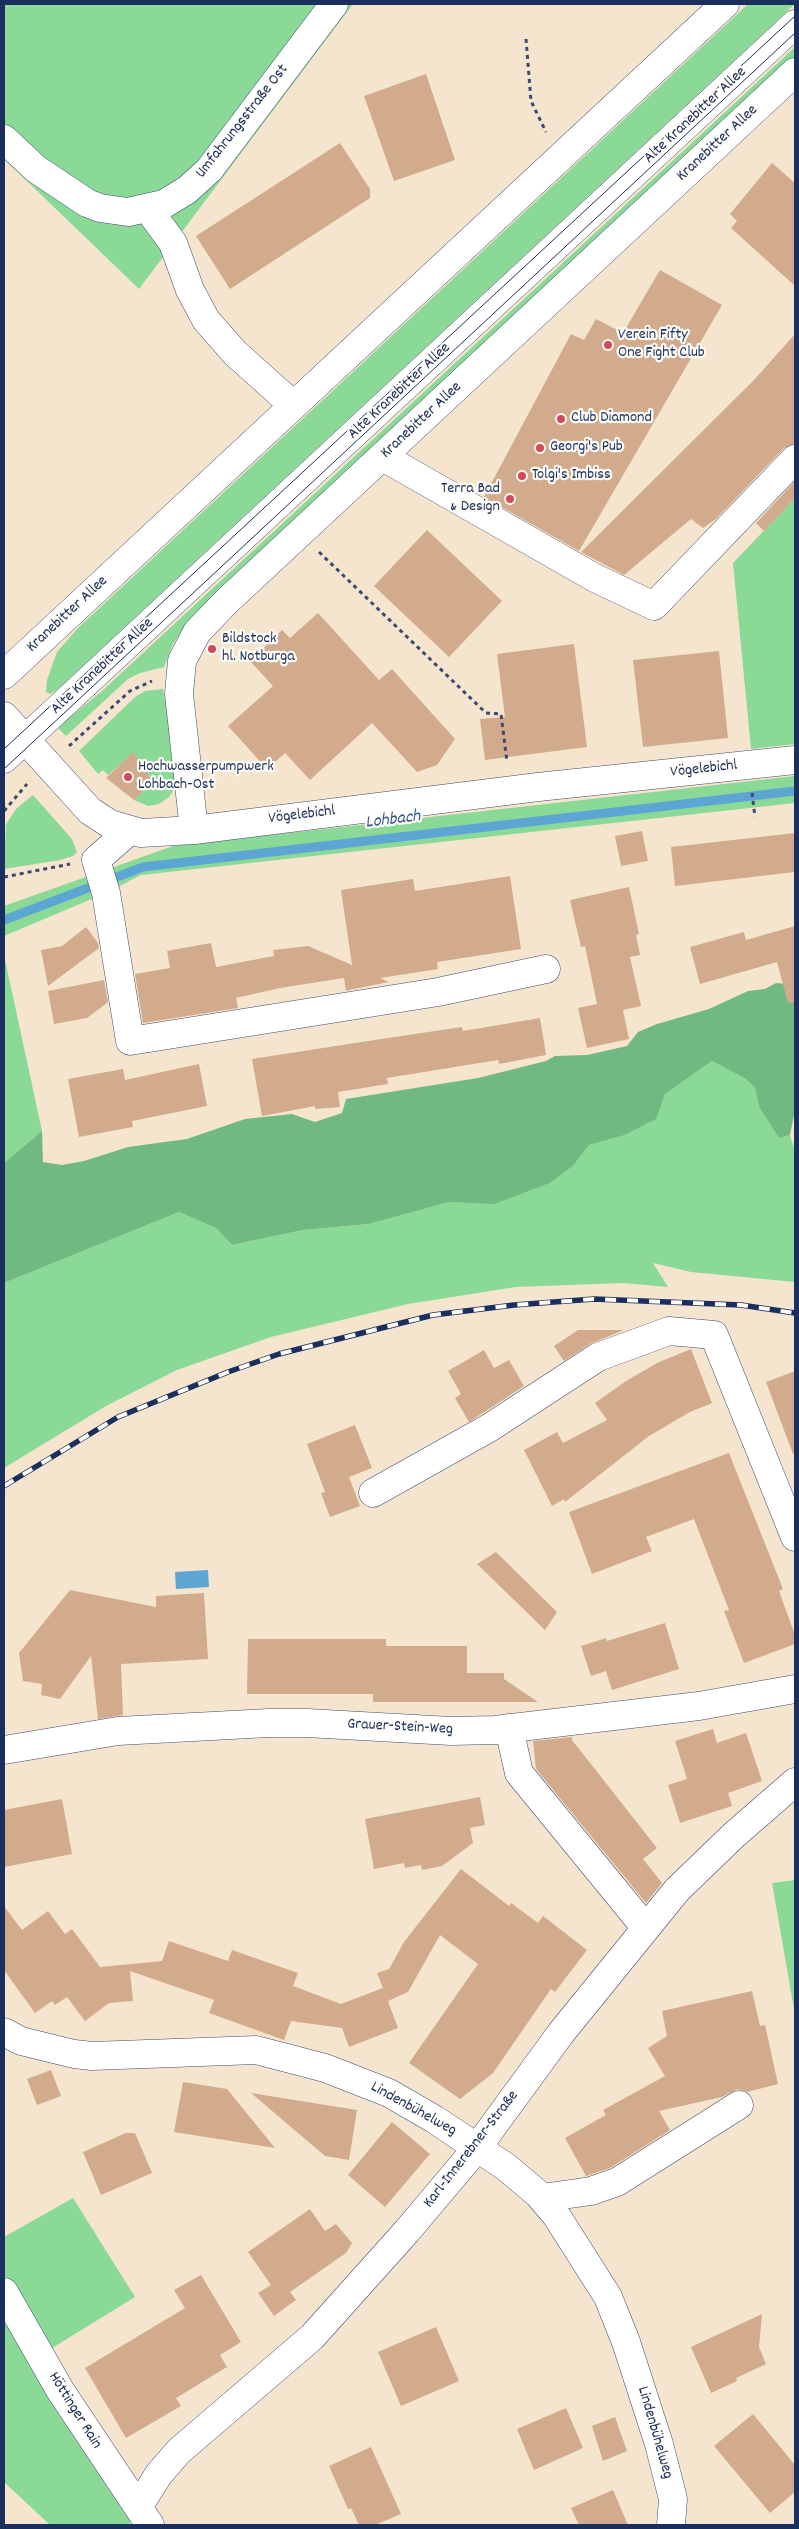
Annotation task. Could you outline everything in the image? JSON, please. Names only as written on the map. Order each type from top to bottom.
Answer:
[{"type":"street","name":"Umfahrungsstraße Ost","points":[[4,139],[36,170],[87,203],[113,211],[128,212],[148,209],[175,197],[209,170],[334,4]]},
{"type":"street","name":"Kranebitter Allee","points":[[4,675],[725,4]]},
{"type":"street","name":"Alte Kranebitter Allee","points":[[4,759],[795,24]]},
{"type":"street","name":"Kranebitter Allee","points":[[194,830],[180,704],[179,677],[182,660],[197,632],[227,600],[795,72]]},
{"type":"street","points":[[148,209],[173,243],[190,290],[206,320],[235,353],[293,404]]},
{"type":"street","points":[[382,457],[596,578],[654,606],[795,459]]},
{"type":"street","name":"Vögelebichl","points":[[4,716],[90,811],[110,824],[129,831],[158,833],[510,790],[795,760]]},
{"type":"street","points":[[129,831],[96,860],[106,893],[130,1041],[438,992],[546,969]]},
{"type":"street","points":[[373,1493],[489,1428],[598,1357],[670,1331],[714,1335],[795,1537]]},
{"type":"street","name":"Grauer-Stein-Weg","points":[[4,1750],[118,1730],[269,1723],[307,1723],[451,1731],[509,1728],[699,1706],[795,1689]]},
{"type":"street","points":[[509,1728],[519,1773],[645,1927]]},
{"type":"street","name":"Karl-Innerebner-Straße","points":[[144,2516],[159,2474],[179,2451],[312,2337],[407,2231],[477,2148],[561,2033],[645,1927],[692,1875],[734,1835],[795,1782]]},
{"type":"street","name":"Lindenbühelweg","points":[[4,2032],[36,2045],[92,2056],[256,2050],[326,2068],[389,2093],[506,2167],[542,2198],[567,2229],[608,2297],[626,2342],[660,2444],[673,2499],[671,2525]]},
{"type":"street","points":[[542,2198],[590,2191],[617,2182],[739,2105]]},
{"type":"street","name":"Höttinger Rain","points":[[4,2292],[60,2390],[144,2516]]},
{"type":"path","points":[[526,39],[530,101],[540,122],[563,154]]},
{"type":"path","points":[[300,533],[486,713],[501,714],[510,790]]},
{"type":"path","points":[[4,811],[32,778],[49,765],[135,687],[162,678],[179,677]]},
{"type":"path","points":[[751,785],[756,817]]},
{"type":"path","points":[[4,876],[96,860]]},
{"type":"green space","points":[[4,4],[353,4],[139,289],[4,159]]},
{"type":"green space","points":[[748,4],[795,4],[58,689],[50,694],[46,692],[47,680],[57,652],[78,628]]},
{"type":"green space","points":[[795,47],[795,59],[187,624],[173,644],[164,667],[140,673],[128,679],[66,736],[59,729],[60,725],[101,692]]},
{"type":"green space","points":[[795,498],[795,744],[751,749],[733,563]]},
{"type":"green space","points":[[163,689],[172,735],[177,779],[175,788],[169,797],[159,804],[148,806],[134,800],[153,782],[133,753],[108,775],[103,770],[98,774],[79,751],[135,697],[145,691]]},
{"type":"green space","points":[[795,776],[795,803],[141,875],[106,893],[4,936],[4,906],[173,846]]},
{"type":"green space","points":[[33,795],[72,839],[77,852],[73,856],[60,860],[4,869],[6,824],[17,808]]},
{"type":"green space","points":[[4,955],[42,1131],[4,1163]]},
{"type":"green space","points":[[795,980],[795,1110],[790,1135],[779,1138],[759,1107],[755,1088],[746,1079],[712,1061],[665,1094],[656,1119],[625,1135],[589,1145],[573,1166],[550,1183],[494,1204],[449,1202],[369,1224],[303,1230],[232,1245],[216,1228],[179,1212],[4,1283],[4,1163],[42,1131],[43,1162],[62,1165],[84,1161],[128,1147],[187,1139],[245,1119],[292,1114],[315,1122],[342,1113],[346,1099],[478,1078],[546,1061],[555,1056],[587,1055],[627,1046],[638,1032],[657,1024],[709,1009],[748,991],[765,989],[776,983],[786,984]]},
{"type":"green space","points":[[712,1061],[746,1079],[755,1088],[759,1107],[779,1138],[790,1135],[795,1151],[795,1282],[691,1272],[653,1263],[668,1287],[623,1283],[516,1287],[408,1304],[271,1337],[177,1370],[106,1406],[4,1468],[4,1283],[179,1212],[216,1228],[232,1245],[303,1230],[369,1224],[449,1202],[494,1203],[550,1183],[573,1166],[589,1145],[625,1135],[655,1119],[665,1094]]},
{"type":"green space","points":[[795,1880],[795,2015],[772,1883]]},
{"type":"green space","points":[[73,2198],[135,2297],[36,2358],[131,2520],[129,2525],[50,2525],[4,2482],[4,2237]]},
{"type":"water","points":[[208,1570],[209,1587],[176,1589],[175,1572]]},
{"type":"building","points":[[426,74],[455,160],[394,181],[364,96]]},
{"type":"building","points":[[340,143],[370,189],[370,198],[230,289],[196,236]]},
{"type":"building","points":[[772,163],[795,183],[795,286],[731,228],[737,221],[730,214]]},
{"type":"building","points":[[660,270],[722,305],[579,551],[484,497],[571,334],[584,340],[596,319],[623,333]]},
{"type":"building","points":[[795,334],[795,444],[784,448],[716,519],[703,528],[691,519],[624,575],[581,552],[754,380]]},
{"type":"building","points":[[795,481],[795,498],[764,531],[756,523]]},
{"type":"building","points":[[427,530],[502,601],[449,657],[374,586]]},
{"type":"building","points":[[318,613],[379,680],[392,669],[455,739],[437,765],[417,772],[372,723],[310,780],[285,753],[267,769],[228,726],[273,686],[250,661],[282,630],[290,638]]},
{"type":"building","points":[[574,644],[587,747],[485,760],[480,719],[505,717],[497,654]]},
{"type":"building","points":[[719,651],[728,738],[643,747],[633,660]]},
{"type":"building","name":"Hochwasserpumpwerk Lohbach-Ost","points":[[133,752],[153,782],[134,800],[106,778]]},
{"type":"building","points":[[642,831],[648,861],[621,866],[615,836]]},
{"type":"building","points":[[795,833],[795,872],[675,886],[671,847]]},
{"type":"building","points":[[510,876],[521,949],[437,962],[438,969],[380,978],[389,982],[346,991],[344,978],[280,988],[236,998],[238,1008],[143,1023],[135,974],[170,968],[167,951],[211,943],[216,967],[274,956],[273,950],[308,946],[352,965],[341,890],[413,879],[415,891]]},
{"type":"building","points":[[629,887],[639,934],[636,935],[640,955],[630,957],[641,1006],[623,1010],[629,1039],[587,1048],[578,1008],[597,1004],[585,946],[581,947],[570,900]]},
{"type":"building","points":[[795,926],[795,1002],[788,1003],[777,962],[700,984],[690,947],[744,932],[746,940]]},
{"type":"building","points":[[86,927],[98,943],[99,948],[48,986],[41,950],[62,946]]},
{"type":"building","points":[[104,980],[108,1002],[87,1018],[54,1024],[48,991]]},
{"type":"building","points":[[540,1018],[546,1055],[499,1064],[498,1060],[387,1078],[388,1084],[338,1092],[340,1107],[315,1109],[315,1106],[262,1116],[252,1059],[462,1027],[463,1031]]},
{"type":"building","points":[[199,1064],[207,1106],[132,1121],[133,1127],[79,1137],[68,1079],[123,1069],[125,1080]]},
{"type":"building","points":[[578,1330],[624,1330],[590,1344],[564,1361],[554,1346]]},
{"type":"building","points":[[691,1349],[712,1403],[690,1412],[649,1436],[565,1502],[564,1499],[552,1506],[524,1450],[557,1432],[563,1443],[607,1420],[595,1403],[626,1381],[657,1363]]},
{"type":"building","points":[[484,1350],[494,1368],[509,1360],[524,1386],[469,1422],[455,1398],[461,1394],[448,1371]]},
{"type":"building","points":[[795,1371],[795,1454],[793,1454],[766,1382]]},
{"type":"building","points":[[355,1425],[372,1468],[349,1477],[360,1506],[330,1517],[321,1493],[325,1492],[307,1444]]},
{"type":"building","points":[[729,1453],[783,1589],[779,1591],[795,1635],[795,1644],[744,1663],[724,1611],[729,1610],[694,1519],[646,1537],[652,1551],[592,1574],[569,1512]]},
{"type":"building","points":[[496,1552],[557,1612],[545,1630],[477,1564]]},
{"type":"building","points":[[70,1590],[156,1607],[156,1596],[204,1593],[208,1659],[121,1664],[123,1715],[98,1719],[91,1656],[60,1699],[41,1695],[42,1684],[23,1681],[19,1653]]},
{"type":"building","points":[[665,1623],[679,1669],[612,1690],[606,1671],[591,1676],[581,1646],[606,1638],[607,1641]]},
{"type":"building","points":[[248,1639],[386,1639],[386,1646],[467,1646],[467,1673],[504,1673],[504,1679],[538,1702],[373,1702],[373,1694],[247,1694]]},
{"type":"building","points":[[713,1729],[717,1743],[746,1733],[762,1781],[728,1793],[732,1806],[680,1823],[668,1785],[687,1779],[675,1741]]},
{"type":"building","points":[[572,1737],[572,1740],[657,1848],[643,1859],[662,1883],[646,1903],[536,1769],[533,1741]]},
{"type":"building","points":[[480,1797],[485,1825],[470,1828],[473,1843],[442,1866],[422,1870],[421,1865],[405,1868],[404,1863],[374,1869],[365,1819]]},
{"type":"building","points":[[62,1799],[72,1854],[4,1867],[4,1810]]},
{"type":"building","points":[[461,1869],[509,1906],[511,1903],[538,1923],[543,1916],[587,1950],[555,1992],[551,1989],[493,2073],[460,2099],[409,2063],[478,1964],[440,1935],[408,1992],[388,2001],[377,1973],[389,1969],[404,1942]]},
{"type":"building","points":[[4,1906],[22,1930],[48,1911],[65,1934],[72,1929],[100,1967],[162,1961],[169,1941],[228,1961],[232,1950],[298,1973],[293,1986],[341,2004],[383,1988],[398,2028],[349,2047],[342,2028],[291,2021],[284,2040],[209,2013],[214,2000],[130,1971],[133,2001],[109,2003],[85,2021],[67,1997],[55,2005],[52,2001],[35,2013],[4,1970]]},
{"type":"building","points":[[752,1991],[760,2026],[765,2025],[778,2084],[747,2092],[738,2089],[722,2097],[659,2111],[670,2130],[610,2168],[586,2176],[565,2138],[606,2115],[603,2110],[665,2076],[648,2048],[667,2036],[662,2011]]},
{"type":"building","points":[[51,2070],[61,2096],[37,2105],[27,2079]]},
{"type":"building","points":[[183,2082],[227,2089],[275,2148],[174,2132]]},
{"type":"building","points":[[251,2093],[357,2110],[349,2160],[325,2156]]},
{"type":"building","points":[[392,2122],[430,2154],[385,2207],[348,2175]]},
{"type":"building","points":[[126,2133],[135,2133],[152,2173],[101,2195],[83,2152]]},
{"type":"building","points":[[310,2209],[325,2231],[336,2224],[352,2243],[346,2253],[290,2292],[296,2300],[274,2316],[258,2293],[271,2285],[248,2252]]},
{"type":"building","points":[[201,2275],[241,2342],[220,2355],[227,2367],[176,2398],[181,2406],[126,2438],[85,2368],[185,2308],[174,2290]]},
{"type":"building","points":[[762,2314],[759,2347],[766,2364],[736,2378],[737,2381],[711,2393],[691,2347]]},
{"type":"building","points":[[436,2327],[459,2381],[401,2406],[378,2352]]},
{"type":"building","points":[[566,2408],[583,2448],[534,2470],[517,2429]]},
{"type":"building","points":[[753,2414],[795,2465],[795,2492],[770,2513],[714,2446]]},
{"type":"building","points":[[615,2417],[627,2451],[603,2461],[592,2426]]},
{"type":"building","points":[[371,2447],[401,2514],[375,2525],[359,2525],[351,2508],[348,2509],[329,2466]]},
{"type":"building","points":[[613,2490],[628,2525],[579,2525],[571,2508]]},
{"type":"waterway","name":"Lohbach","points":[[4,920],[143,867],[795,791]]},
{"type":"tram line","points":[[4,749],[795,16]]},
{"type":"tram line","points":[[4,769],[795,33]]},
{"type":"railway","points":[[4,1486],[118,1417],[228,1372],[279,1354],[433,1315],[514,1305],[594,1299],[741,1305],[795,1313]]},
{"type":"place","name":"Verein Fifty One Fight Club","points":[[608,345]]},
{"type":"place","name":"Club Diamond","points":[[561,419]]},
{"type":"place","name":"Georgi's Pub","points":[[540,448]]},
{"type":"place","name":"Tolgi's Imbiss","points":[[522,476]]},
{"type":"place","name":"Terra Bad & Design","points":[[510,499]]},
{"type":"place","name":"Bildstock hl. Notburga","points":[[212,649]]},
{"type":"place","name":"Hochwasserpumpwerk Lohbach-Ost","points":[[128,777]]}]
